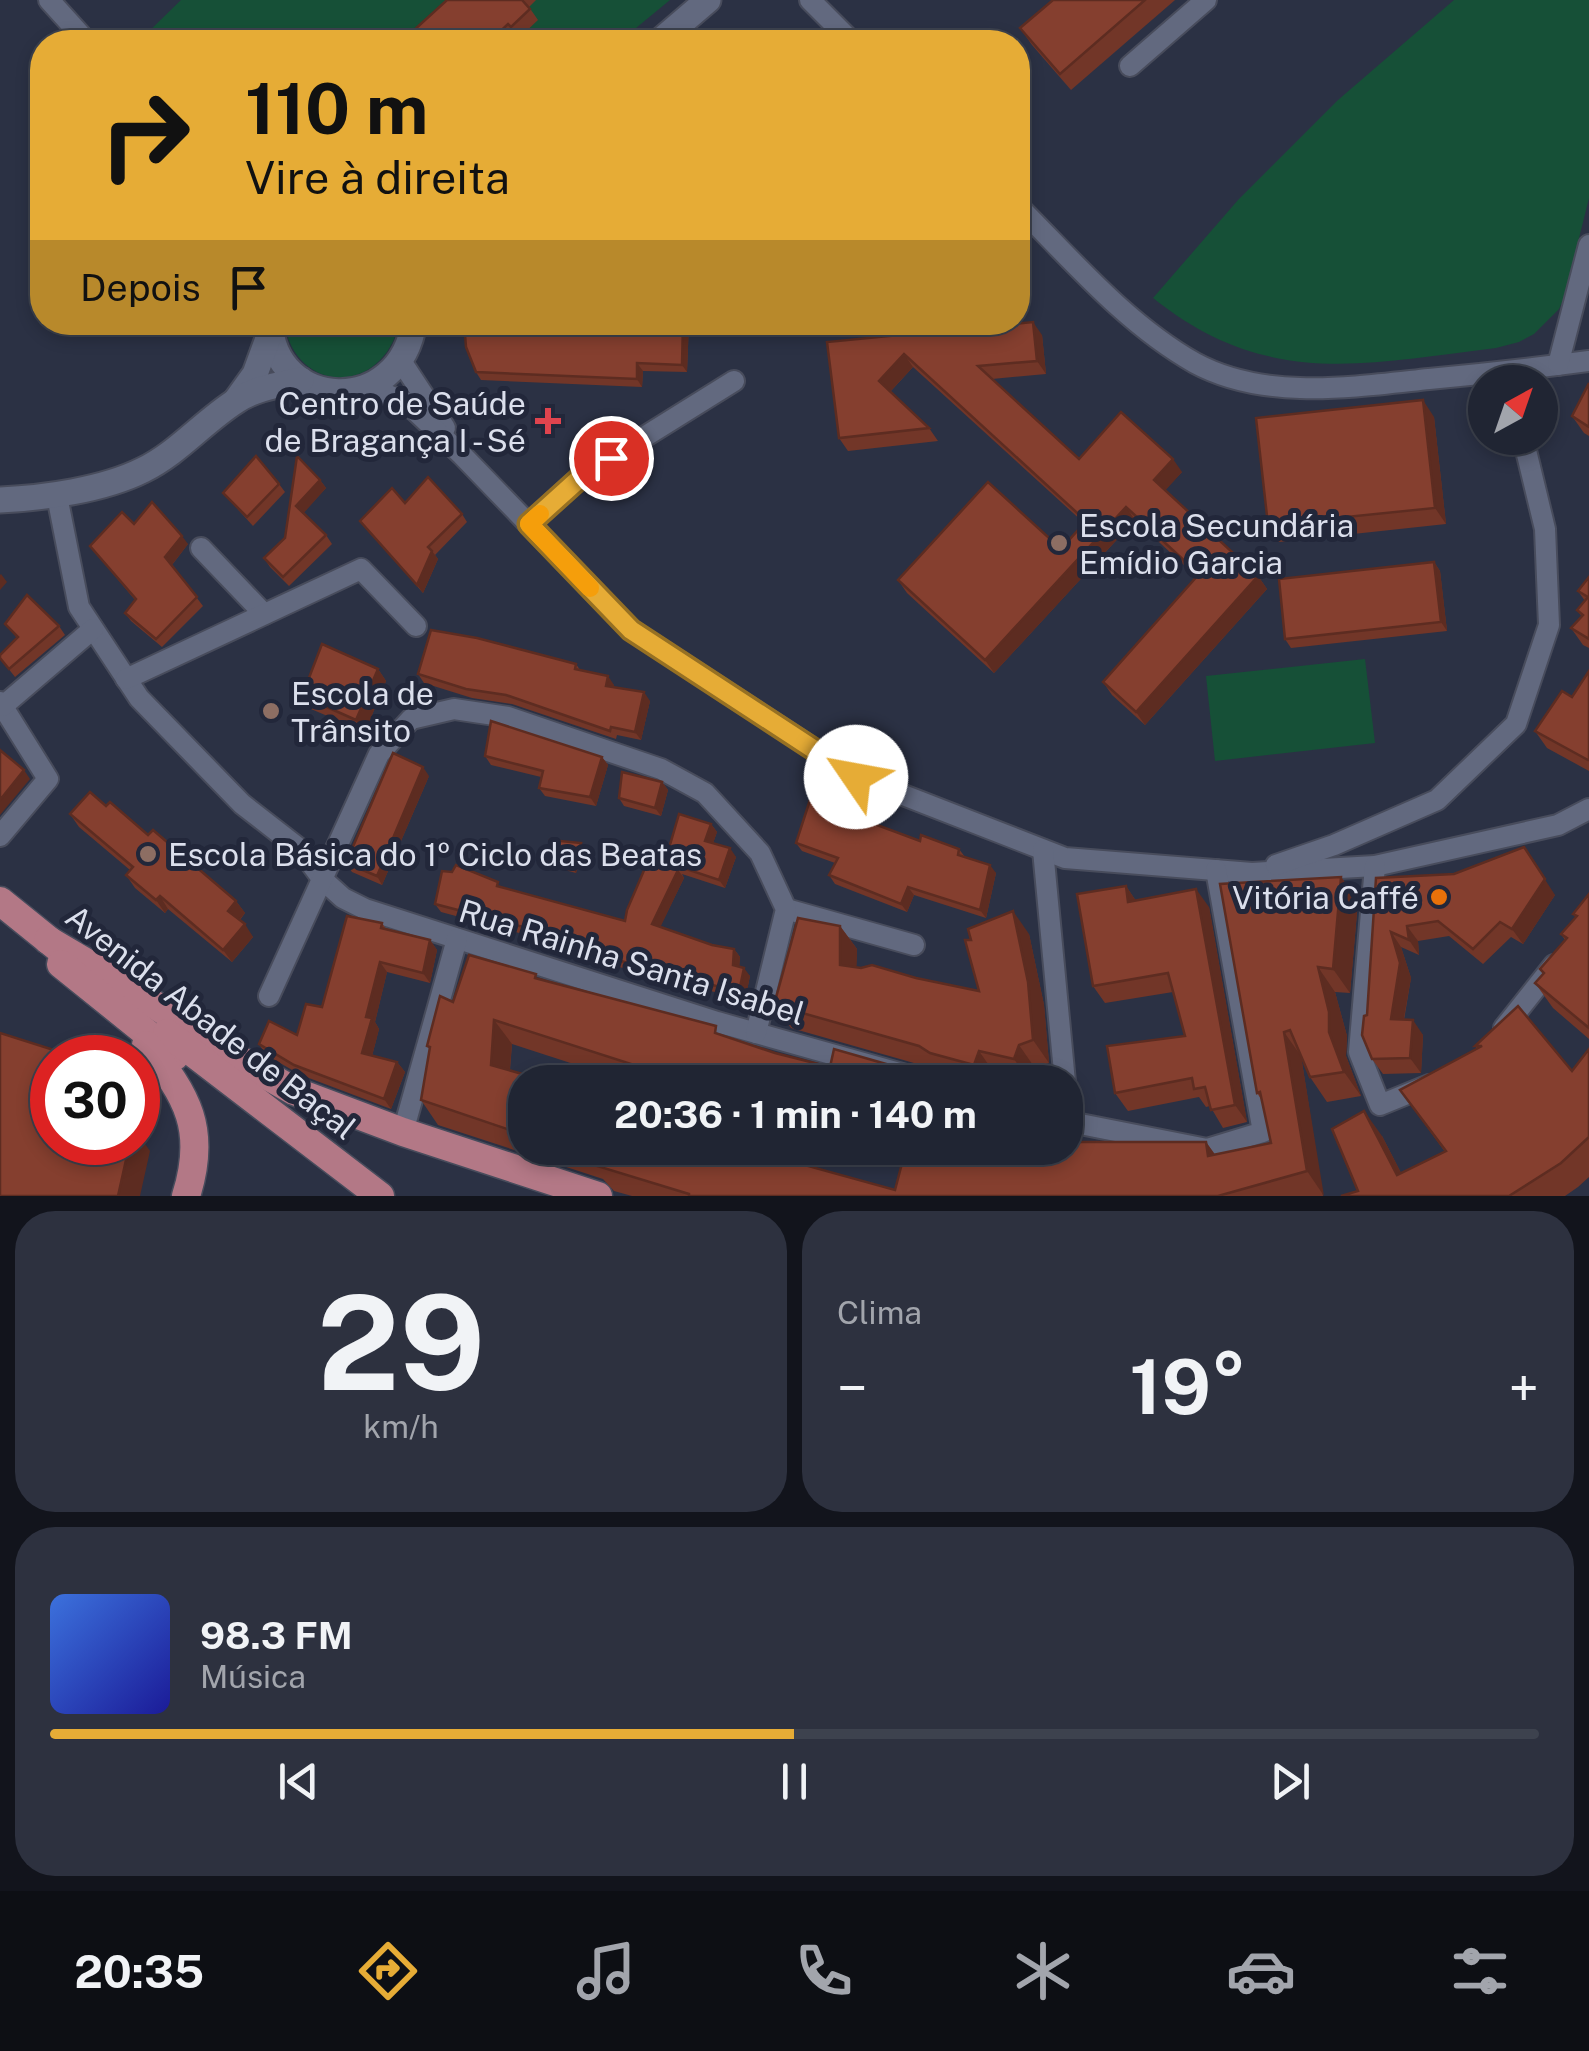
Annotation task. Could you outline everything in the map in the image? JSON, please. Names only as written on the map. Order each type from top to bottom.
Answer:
[{"type":"main road","name":"Avenida Abade de Baçal","points":[[0,901],[380,1196]]},
{"type":"main road","name":"Avenida Abade de Baçal","points":[[0,918],[354,1196]]},
{"type":"main road","points":[[48,940],[294,1091],[403,1132],[598,1196]]},
{"type":"main road","points":[[93,990],[177,1084],[190,1112],[197,1147],[186,1196]]},
{"type":"street","points":[[48,0],[75,30]]},
{"type":"street","points":[[673,30],[708,0]]},
{"type":"street","points":[[810,0],[840,30]]},
{"type":"street","points":[[1130,66],[1206,0]]},
{"type":"street","points":[[1030,218],[1137,324],[1198,364],[1229,376],[1298,388],[1468,380]]},
{"type":"street","points":[[1589,246],[1558,365],[1589,361]]},
{"type":"street","points":[[0,500],[56,496],[142,471],[186,442],[237,400],[255,374],[268,335]]},
{"type":"street","points":[[272,335],[276,352],[287,368],[302,380],[334,392],[369,387],[387,377],[402,362],[412,335]]},
{"type":"street","points":[[402,362],[462,455]]},
{"type":"street","points":[[237,400],[268,387],[302,380]]},
{"type":"street","points":[[529,524],[580,478],[734,382]]},
{"type":"street","points":[[369,387],[407,403],[631,630],[856,777],[1066,858],[1252,874],[1375,866],[1558,825],[1589,809]]},
{"type":"street","points":[[1252,874],[1334,845],[1438,800],[1516,724],[1549,625],[1545,529],[1528,455]]},
{"type":"street","name":"Rua Rainha Santa Isabel","points":[[56,496],[79,607],[139,698],[242,804],[301,850],[323,880],[343,898],[365,910],[870,1065]]},
{"type":"street","points":[[201,548],[264,614]]},
{"type":"street","points":[[126,679],[361,569],[416,626]]},
{"type":"street","points":[[0,836],[48,779],[1,704],[93,629]]},
{"type":"street","points":[[269,996],[379,754],[411,718],[454,709],[508,717],[661,769],[705,793],[760,853],[786,909],[756,1033]]},
{"type":"street","points":[[1043,850],[1063,1065]]},
{"type":"street","points":[[1375,866],[1359,1052],[1380,1106],[1440,1080],[1453,1070]]},
{"type":"street","points":[[1083,1124],[1207,1148],[1262,1132],[1216,870]]},
{"type":"street","points":[[786,909],[914,946]]},
{"type":"street","points":[[403,1132],[457,939]]},
{"type":"street","points":[[1491,1040],[1568,945]]},
{"type":"green space","points":[[181,0],[670,0],[634,30],[150,30]]},
{"type":"green space","points":[[1454,0],[1589,0],[1589,198],[1564,298],[1559,309],[1534,334],[1496,348],[1402,360],[1317,363],[1277,358],[1236,346],[1195,327],[1153,298],[1238,200],[1338,100]]},
{"type":"green space","points":[[288,335],[395,335],[390,348],[375,364],[358,374],[339,377],[321,374],[304,363]]},
{"type":"green space","points":[[1365,659],[1375,743],[1215,761],[1206,676]]},
{"type":"building","points":[[447,0],[522,0],[530,9],[511,27],[508,24],[502,30],[414,30]]},
{"type":"building","points":[[1053,0],[1145,0],[1060,74],[1030,40],[1030,30],[1020,28]]},
{"type":"building","points":[[1033,322],[1037,361],[978,366],[1079,459],[1121,412],[1173,459],[1154,480],[1258,576],[1136,712],[1103,682],[1199,574],[1126,507],[985,660],[898,580],[988,482],[1061,549],[1086,521],[904,354],[879,381],[929,428],[839,438],[827,342],[899,335],[1030,335]]},
{"type":"building","points":[[465,335],[683,335],[682,365],[637,363],[637,379],[476,372]]},
{"type":"building","points":[[1589,383],[1589,427],[1572,416]]},
{"type":"building","points":[[1423,400],[1435,508],[1268,525],[1256,418]]},
{"type":"building","points":[[256,456],[279,484],[247,517],[223,493]]},
{"type":"building","points":[[297,456],[320,480],[296,506],[326,535],[283,577],[264,558],[285,538]]},
{"type":"building","points":[[428,477],[462,514],[428,547],[432,551],[417,585],[360,521],[392,488],[405,503]]},
{"type":"building","points":[[152,502],[182,536],[165,557],[197,597],[156,639],[125,613],[136,599],[90,546],[122,512],[134,524]]},
{"type":"building","points":[[1434,562],[1441,622],[1285,639],[1279,579]]},
{"type":"building","points":[[1589,577],[1589,639],[1571,628],[1583,615],[1577,610],[1588,597],[1578,591]]},
{"type":"building","points":[[27,595],[59,626],[9,669],[0,655],[18,637],[5,624]]},
{"type":"building","points":[[431,630],[576,664],[575,669],[608,676],[606,686],[644,692],[635,732],[611,727],[610,731],[506,695],[466,689],[418,674]]},
{"type":"building","points":[[322,644],[378,669],[356,720],[302,696]]},
{"type":"building","points":[[1589,671],[1588,760],[1535,731],[1562,691],[1572,697]]},
{"type":"building","points":[[491,721],[602,757],[590,797],[539,788],[543,771],[485,756]]},
{"type":"building","points":[[0,750],[24,770],[0,800]]},
{"type":"building","points":[[393,753],[423,767],[377,876],[346,863]]},
{"type":"building","points":[[622,772],[662,782],[655,808],[619,798]]},
{"type":"building","points":[[90,792],[106,806],[110,802],[148,835],[153,830],[236,901],[228,911],[245,924],[223,950],[160,896],[156,900],[126,875],[133,867],[70,814]]},
{"type":"building","points":[[810,800],[920,841],[921,835],[959,849],[958,855],[990,865],[980,910],[908,887],[901,904],[829,875],[838,858],[796,843]]},
{"type":"building","points":[[679,814],[711,824],[705,841],[730,848],[719,880],[665,862]]},
{"type":"building","points":[[550,840],[581,843],[573,868],[547,862]]},
{"type":"building","points":[[1524,847],[1545,879],[1512,929],[1500,922],[1473,949],[1438,921],[1407,926],[1409,940],[1391,932],[1400,963],[1391,1019],[1413,1020],[1410,1058],[1372,1059],[1362,1035],[1367,1015],[1376,878],[1454,874]]},
{"type":"building","points":[[648,861],[678,870],[652,924],[734,949],[733,965],[744,968],[739,992],[575,949],[577,941],[435,904],[442,871],[452,872],[456,865],[498,882],[497,886],[625,921]]},
{"type":"building","points":[[1341,877],[1333,969],[1318,967],[1329,1012],[1329,1032],[1344,1072],[1310,1077],[1290,1030],[1284,1032],[1307,1171],[1218,1196],[689,1196],[596,1165],[805,1165],[895,1190],[902,1165],[1083,1165],[1083,1142],[1206,1142],[1208,1156],[1271,1143],[1260,1092],[1257,1093],[1220,884]]},
{"type":"building","points":[[1126,886],[1128,902],[1196,889],[1235,1105],[1211,1110],[1205,1087],[1194,1089],[1192,1078],[1115,1093],[1107,1046],[1185,1036],[1168,973],[1093,986],[1077,894]]},
{"type":"building","points":[[1589,894],[1589,1028],[1535,983],[1544,973],[1540,969],[1567,938],[1561,934]]},
{"type":"building","points":[[1013,911],[1028,982],[1033,1040],[1019,1045],[1014,1059],[979,1051],[974,1065],[774,1005],[798,918],[840,926],[840,965],[872,965],[979,991],[965,940],[971,940],[968,929]]},
{"type":"building","points":[[347,916],[430,940],[423,973],[380,962],[366,1017],[372,1018],[362,1053],[397,1062],[384,1099],[294,1065],[259,1044],[269,1021],[297,1035],[306,1004],[322,1007]]},
{"type":"building","points":[[469,955],[536,974],[535,978],[716,1026],[715,1033],[822,1065],[634,1065],[494,1020],[491,1065],[508,1070],[508,1129],[421,1100],[430,1047],[427,1046],[440,996],[453,1002]]},
{"type":"building","points":[[1518,1006],[1572,1071],[1589,1049],[1589,1137],[1561,1163],[1509,1196],[1341,1196],[1358,1191],[1332,1129],[1364,1111],[1397,1175],[1446,1151],[1400,1090],[1482,1046],[1475,1046]]},
{"type":"building","points":[[0,1033],[30,1042],[30,1165],[125,1165],[118,1196],[0,1196]]},
{"type":"building","points":[[834,1049],[890,1065],[830,1065]]},
{"type":"slow traffic","points":[[540,514],[529,524],[590,588]]},
{"type":"place","name":"Centro de Saúde de Bragança I - Sé","points":[[548,421]]},
{"type":"place","name":"Escola Secundária Emídio Garcia","points":[[1059,543]]},
{"type":"place","name":"Escola de Trânsito","points":[[271,711]]},
{"type":"place","name":"Escola Básica do 1º Ciclo das Beatas","points":[[148,854]]},
{"type":"place","name":"Vitória Caffé","points":[[1439,897]]},
{"type":"route","points":[[611,458],[580,478],[529,524],[631,630],[856,777]]}]
